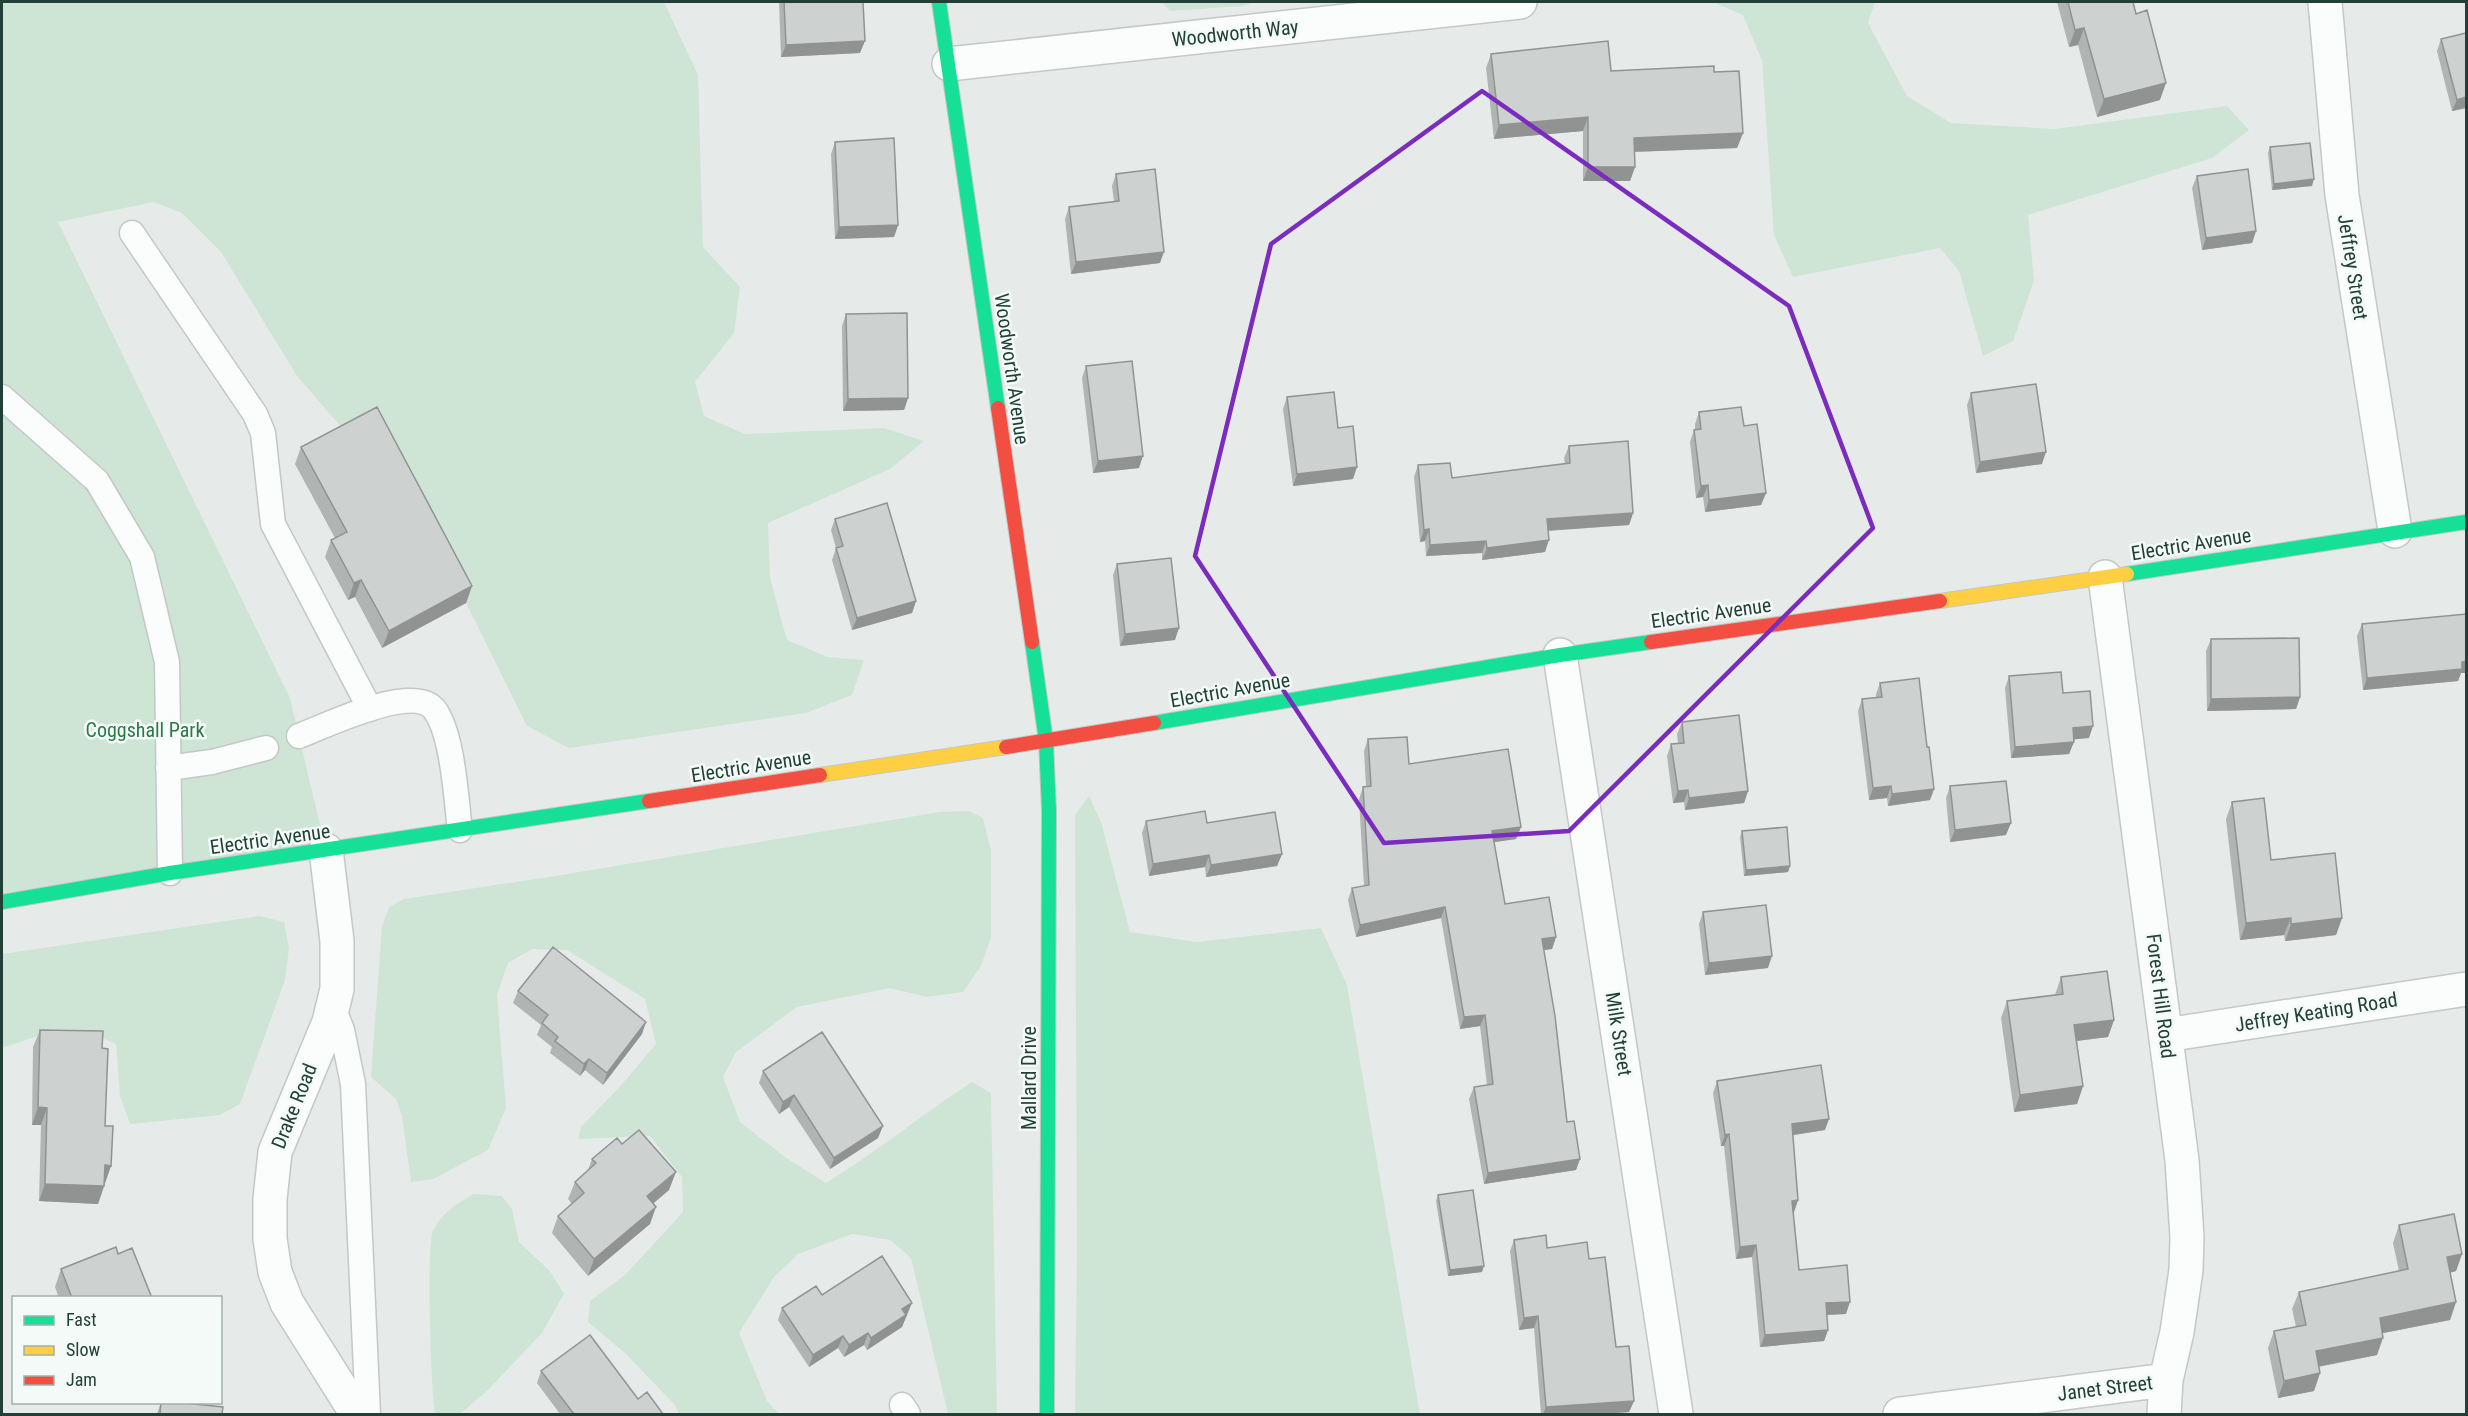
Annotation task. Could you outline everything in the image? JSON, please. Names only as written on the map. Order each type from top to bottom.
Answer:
[{"type":"main road","name":"Woodworth Avenue","points":[[939,2],[950,64],[1046,741]]},
{"type":"main road","name":"Electric Avenue","points":[[2,902],[170,873],[1046,741],[1560,654],[2106,577],[2395,531],[2466,522]]},
{"type":"main road","name":"Mallard Drive","points":[[1046,741],[1049,811],[1047,1414]]},
{"type":"street","name":"Woodworth Way","points":[[950,64],[1520,2]]},
{"type":"street","name":"Jeffrey Street","points":[[2325,2],[2342,195],[2395,531]]},
{"type":"street","name":"Forest Hill Road","points":[[2106,577],[2182,1160],[2187,1237],[2183,1300],[2166,1380],[2164,1414]]},
{"type":"street","name":"Milk Street","points":[[1560,654],[1676,1414]]},
{"type":"street","name":"Drake Road","points":[[326,850],[337,941],[338,969],[333,1007],[275,1152],[270,1198],[270,1239],[275,1272],[286,1303],[357,1414]]},
{"type":"street","name":"Jeffrey Keating Road","points":[[2166,1035],[2466,989]]},
{"type":"street","name":"Janet Street","points":[[1900,1414],[2166,1380]]},
{"type":"lane","points":[[132,233],[255,414],[263,433],[273,524],[370,708]]},
{"type":"lane","points":[[2,397],[97,481],[142,557],[167,662],[170,873]]},
{"type":"lane","points":[[299,736],[385,703],[402,700],[423,703],[433,708],[443,729],[449,751],[460,830]]},
{"type":"lane","points":[[168,768],[212,762],[266,748]]},
{"type":"lane","points":[[333,1007],[342,1029],[353,1083],[368,1414]]},
{"type":"highlighted area","points":[[1482,91],[1789,306],[1873,528],[1569,831],[1384,843],[1195,556],[1271,244]]},
{"type":"green space","name":"Coggshall Park","points":[[2,2],[664,2],[698,75],[703,247],[740,287],[734,333],[695,382],[704,416],[745,434],[884,428],[924,441],[890,469],[768,523],[770,578],[787,640],[828,657],[864,660],[852,695],[806,713],[569,748],[527,726],[466,603],[349,436],[297,376],[221,252],[182,213],[153,202],[58,222],[290,698],[326,850],[2,902]]},
{"type":"green space","points":[[1162,2],[1255,2],[1243,6],[1170,11]]},
{"type":"green space","points":[[1713,2],[1875,2],[1868,23],[1907,96],[1951,123],[2055,129],[2227,106],[2249,130],[2212,158],[2028,215],[2034,281],[2013,341],[1983,356],[1959,271],[1940,248],[1793,277],[1774,235],[1762,61],[1743,15]]},
{"type":"green space","points":[[1089,796],[1101,822],[1130,932],[1197,942],[1321,928],[1347,985],[1420,1414],[1075,1414],[1077,1247],[1075,815]]},
{"type":"green space","points":[[969,811],[983,818],[991,850],[991,937],[981,966],[963,992],[927,997],[890,988],[797,1007],[736,1052],[723,1077],[740,1122],[785,1157],[826,1183],[972,1082],[991,1093],[997,1414],[948,1414],[911,1258],[890,1240],[852,1234],[798,1254],[774,1277],[739,1333],[767,1401],[779,1414],[679,1414],[675,1405],[625,1353],[588,1322],[590,1301],[625,1275],[683,1212],[682,1177],[650,1136],[578,1139],[581,1127],[656,1044],[645,999],[567,950],[532,949],[508,963],[497,995],[506,1108],[488,1150],[433,1179],[411,1182],[402,1116],[396,1099],[371,1077],[382,926],[389,907],[404,899],[940,812]]},
{"type":"green space","points":[[259,916],[284,922],[289,948],[285,980],[240,1104],[220,1115],[130,1124],[120,1096],[116,1044],[95,1035],[38,1036],[2,1048],[2,954]]},
{"type":"green space","points":[[473,1194],[502,1196],[512,1209],[519,1242],[550,1271],[564,1294],[542,1333],[487,1391],[460,1414],[435,1414],[430,1320],[431,1242],[433,1231],[440,1219]]},
{"type":"building","points":[[784,2],[863,2],[865,41],[786,45]]},
{"type":"building","points":[[2068,2],[2133,2],[2136,14],[2147,10],[2166,83],[2104,99],[2084,28],[2075,30]]},
{"type":"building","points":[[2466,33],[2466,97],[2457,100],[2441,39]]},
{"type":"building","points":[[1608,41],[1611,71],[1714,66],[1714,72],[1739,71],[1743,133],[1634,138],[1635,167],[1588,167],[1588,117],[1499,125],[1491,54]]},
{"type":"building","points":[[894,138],[898,225],[839,227],[835,142]]},
{"type":"building","points":[[2310,143],[2314,179],[2274,184],[2270,147]]},
{"type":"building","points":[[1155,169],[1164,252],[1076,262],[1069,207],[1119,201],[1116,174]]},
{"type":"building","points":[[2248,169],[2256,231],[2206,238],[2197,176]]},
{"type":"building","points":[[907,313],[908,398],[848,399],[846,314]]},
{"type":"building","points":[[1132,361],[1143,456],[1098,461],[1086,366]]},
{"type":"building","points":[[2036,384],[2046,452],[1980,462],[1971,393]]},
{"type":"building","points":[[1334,392],[1338,428],[1353,426],[1357,467],[1297,474],[1287,397]]},
{"type":"building","points":[[377,407],[472,586],[389,631],[361,580],[354,583],[331,540],[347,532],[301,447]]},
{"type":"building","points":[[1741,407],[1744,426],[1757,424],[1766,493],[1709,500],[1708,485],[1701,486],[1694,430],[1701,429],[1699,412]]},
{"type":"building","points":[[1628,441],[1633,513],[1547,519],[1549,540],[1487,548],[1486,541],[1430,545],[1429,529],[1424,530],[1418,465],[1450,463],[1452,478],[1570,463],[1569,446]]},
{"type":"building","points":[[887,503],[916,601],[857,618],[836,548],[843,546],[835,519]]},
{"type":"building","points":[[1171,558],[1179,628],[1125,634],[1117,564]]},
{"type":"building","points":[[2466,614],[2466,661],[2462,662],[2462,669],[2367,678],[2362,624]]},
{"type":"building","points":[[2299,638],[2300,697],[2211,699],[2211,639]]},
{"type":"building","points":[[2061,672],[2063,693],[2090,691],[2093,726],[2073,728],[2074,742],[2015,747],[2009,676]]},
{"type":"building","points":[[1919,678],[1934,789],[1892,794],[1891,786],[1873,788],[1862,699],[1882,697],[1880,683]]},
{"type":"building","points":[[1739,715],[1748,791],[1689,798],[1688,790],[1678,791],[1671,744],[1684,743],[1682,722]]},
{"type":"building","points":[[1407,737],[1409,764],[1508,749],[1521,827],[1492,831],[1505,904],[1549,897],[1556,937],[1542,939],[1555,1016],[1567,1122],[1574,1121],[1580,1159],[1488,1173],[1474,1087],[1493,1084],[1485,1015],[1464,1017],[1445,907],[1360,925],[1352,888],[1369,885],[1363,787],[1371,786],[1368,739]]},
{"type":"building","points":[[2006,781],[2011,823],[1955,830],[1950,786]]},
{"type":"building","points":[[2264,798],[2271,860],[2335,853],[2342,918],[2291,924],[2291,918],[2246,923],[2232,802]]},
{"type":"building","points":[[1205,811],[1207,823],[1275,812],[1282,854],[1211,865],[1209,855],[1153,864],[1146,821]]},
{"type":"building","points":[[1787,827],[1790,866],[1746,870],[1742,831]]},
{"type":"building","points":[[1766,905],[1772,956],[1709,963],[1703,912]]},
{"type":"building","points":[[553,947],[646,1022],[607,1073],[589,1059],[584,1064],[555,1041],[558,1037],[542,1023],[548,1015],[518,991]]},
{"type":"building","points":[[2107,971],[2114,1020],[2074,1025],[2083,1086],[2020,1095],[2007,1001],[2063,994],[2061,977]]},
{"type":"building","points":[[40,1030],[103,1031],[102,1048],[108,1049],[105,1126],[113,1126],[111,1166],[105,1165],[104,1186],[45,1184],[47,1108],[38,1107]]},
{"type":"building","points":[[822,1032],[883,1126],[834,1158],[794,1095],[783,1102],[763,1071]]},
{"type":"building","points":[[1821,1065],[1829,1119],[1792,1124],[1798,1200],[1792,1201],[1799,1270],[1847,1265],[1850,1302],[1826,1303],[1828,1330],[1765,1335],[1756,1245],[1740,1247],[1729,1134],[1725,1135],[1717,1081]]},
{"type":"building","points":[[639,1130],[676,1172],[647,1196],[656,1207],[594,1259],[558,1216],[584,1193],[575,1182],[596,1163],[592,1159],[617,1138],[622,1144]]},
{"type":"building","points":[[1473,1190],[1484,1266],[1450,1270],[1438,1195]]},
{"type":"building","points":[[2454,1214],[2462,1254],[2447,1257],[2456,1302],[2380,1318],[2383,1338],[2316,1351],[2320,1373],[2284,1381],[2274,1331],[2306,1325],[2299,1292],[2408,1269],[2399,1225]]},
{"type":"building","points":[[1546,1235],[1547,1248],[1587,1242],[1589,1259],[1605,1257],[1616,1347],[1629,1346],[1634,1401],[1546,1407],[1538,1316],[1524,1318],[1514,1240]]},
{"type":"building","points":[[116,1247],[118,1254],[132,1248],[151,1296],[71,1296],[61,1269]]},
{"type":"building","points":[[882,1256],[912,1303],[902,1309],[906,1315],[871,1338],[868,1333],[849,1345],[843,1336],[813,1355],[782,1308],[816,1286],[822,1295]]},
{"type":"building","points":[[590,1335],[638,1399],[647,1392],[663,1414],[574,1414],[541,1371]]},
{"type":"building","points":[[161,1404],[223,1407],[222,1414],[160,1414]]},
{"type":"traffic: fast","points":[[939,2],[998,408]]},
{"type":"traffic: fast","points":[[2127,574],[2466,522]]},
{"type":"traffic: fast","points":[[1032,642],[1046,741],[1049,811],[1047,1414]]},
{"type":"traffic: fast","points":[[1154,723],[1560,655],[1651,642]]},
{"type":"traffic: fast","points":[[2,902],[170,873],[649,801]]},
{"type":"traffic: slow","points":[[1940,601],[2127,574]]},
{"type":"traffic: slow","points":[[820,775],[1006,747]]},
{"type":"traffic: jam","points":[[998,408],[1032,642]]},
{"type":"traffic: jam","points":[[1651,642],[1940,601]]},
{"type":"traffic: jam","points":[[1006,747],[1154,723]]},
{"type":"traffic: jam","points":[[649,801],[820,775]]}]
